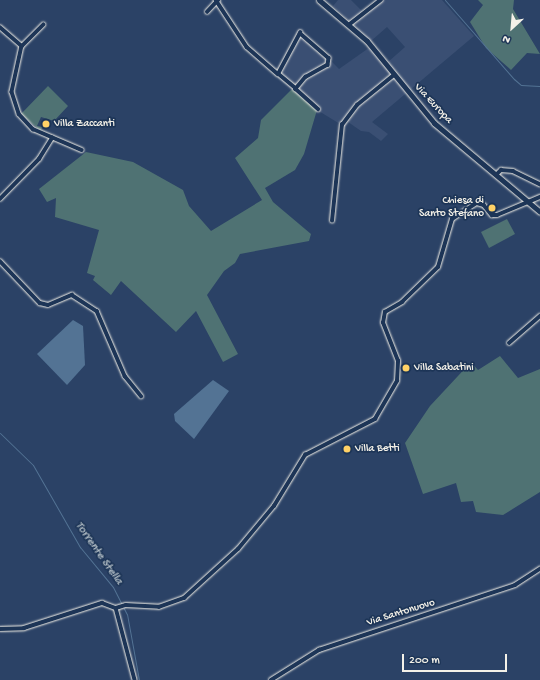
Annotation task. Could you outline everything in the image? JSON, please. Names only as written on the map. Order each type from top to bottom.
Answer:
[{"type":"main road","name":"Via Europa","points":[[320,0],[350,24],[426,114],[540,212]]},
{"type":"street","points":[[207,12],[217,0],[248,47],[318,109]]},
{"type":"street","points":[[350,24],[381,0]]},
{"type":"street","points":[[43,25],[22,46],[13,89],[14,105],[31,127],[52,138],[82,150]]},
{"type":"street","points":[[0,27],[22,46]]},
{"type":"street","points":[[278,74],[298,35],[302,34],[327,56],[329,63],[306,77],[296,89]]},
{"type":"street","points":[[332,221],[342,125],[357,105],[394,75]]},
{"type":"street","points":[[0,199],[39,159],[52,138]]},
{"type":"street","points":[[496,175],[501,170],[513,171],[540,184]]},
{"type":"street","points":[[0,629],[24,628],[102,603],[118,608],[126,605],[151,608],[184,598],[238,549],[274,506],[305,455],[372,422],[397,381],[398,361],[383,323],[385,312],[402,302],[438,267],[452,219],[464,209],[481,203],[490,214],[497,215],[540,197]]},
{"type":"street","points":[[0,261],[40,304],[48,304],[72,294],[97,311],[125,376],[141,396]]},
{"type":"street","points":[[509,343],[540,316]]},
{"type":"street","name":"Via Santonuovo","points":[[271,680],[319,650],[515,585],[540,570]]},
{"type":"street","points":[[118,608],[134,680]]},
{"type":"shaded area","points":[[338,0],[351,0],[363,12],[377,0],[442,0],[474,36],[372,122],[388,134],[381,141],[369,132],[361,131],[348,122],[345,127],[317,110],[274,75],[299,28],[339,69],[373,45],[388,62],[405,47],[387,27],[371,41],[333,6]]},
{"type":"shaded area","points":[[73,320],[83,326],[85,365],[67,385],[37,354]]},
{"type":"shaded area","points":[[213,380],[229,391],[194,439],[175,421],[174,414]]},
{"type":"green space","points":[[478,0],[514,0],[513,9],[540,54],[527,53],[511,70],[486,48],[470,22],[483,5]]},
{"type":"green space","points":[[48,86],[68,106],[54,121],[41,117],[37,126],[42,127],[41,131],[21,114]]},
{"type":"green space","points":[[292,89],[317,110],[304,154],[295,170],[265,188],[273,202],[311,234],[309,241],[240,254],[235,263],[224,271],[207,295],[238,354],[223,362],[196,311],[176,332],[121,281],[111,295],[93,280],[95,276],[87,273],[99,230],[55,217],[56,198],[47,202],[39,189],[86,152],[133,162],[183,190],[189,206],[211,231],[262,200],[235,158],[258,138],[261,120]]},
{"type":"green space","points":[[507,219],[515,234],[489,248],[481,232]]},
{"type":"green space","points":[[500,356],[518,378],[540,369],[540,492],[503,515],[476,512],[473,501],[461,502],[456,483],[423,494],[405,443],[430,406],[471,362],[478,370]]},
{"type":"waterway","points":[[445,0],[514,79],[521,85],[540,86]]},
{"type":"waterway","name":"Torrente Stella","points":[[0,433],[33,465],[80,547],[113,587],[127,614],[139,680]]},
{"type":"place","name":"Villa Zaccanti","points":[[46,124]]},
{"type":"place","name":"Chiesa di Santo Stefano","points":[[492,208]]},
{"type":"place","name":"Villa Sabatini","points":[[406,368]]},
{"type":"place","name":"Villa Betti","points":[[347,449]]}]
